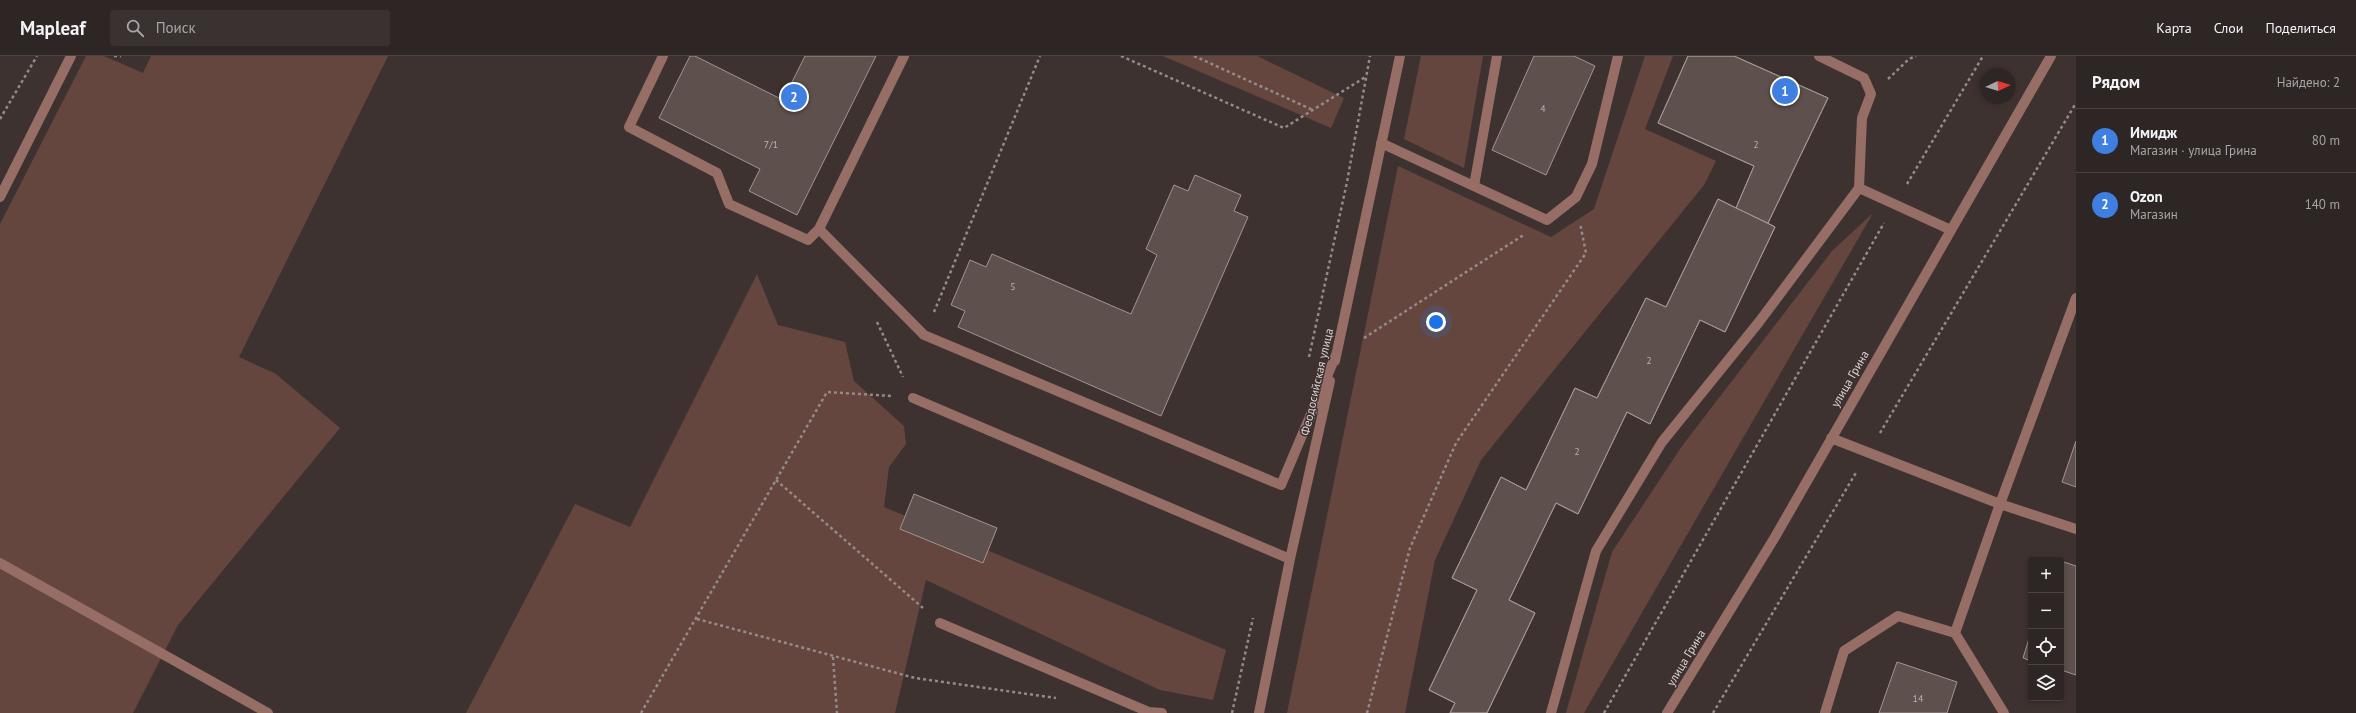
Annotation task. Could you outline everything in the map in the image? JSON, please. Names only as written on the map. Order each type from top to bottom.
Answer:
[{"type":"street","points":[[0,198],[71,56]]},
{"type":"street","points":[[663,56],[629,127],[717,173],[729,204],[808,240],[819,229],[904,56]]},
{"type":"street","name":"Феодосийская улица","points":[[1259,713],[1290,559],[1336,356],[1400,56]]},
{"type":"street","points":[[1474,186],[1497,56]]},
{"type":"street","points":[[1381,143],[1547,220],[1576,197],[1592,164],[1618,56]]},
{"type":"street","points":[[1551,713],[1596,551],[1662,442],[1759,322],[1859,188],[1862,118],[1871,94],[1864,78],[1819,56]]},
{"type":"street","name":"улица Грина","points":[[1667,713],[1775,537],[2051,56]]},
{"type":"street","points":[[1859,188],[1951,230]]},
{"type":"street","points":[[819,229],[924,335],[1281,485],[1336,356]]},
{"type":"street","points":[[1955,633],[2000,504],[2076,298]]},
{"type":"street","points":[[913,398],[1290,559]]},
{"type":"street","points":[[1831,438],[2000,504],[2076,529]]},
{"type":"street","points":[[0,562],[268,713]]},
{"type":"street","points":[[1825,713],[1844,651],[1898,616],[1955,633],[2004,713]]},
{"type":"street","points":[[940,623],[1149,712],[1162,713]]},
{"type":"path","points":[[0,119],[37,56]]},
{"type":"path","points":[[114,56],[121,56]]},
{"type":"path","points":[[924,335],[1040,56]]},
{"type":"path","points":[[1121,56],[1284,128],[1367,76]]},
{"type":"path","points":[[1194,56],[1313,110]]},
{"type":"path","points":[[1871,94],[1909,59],[1916,56]]},
{"type":"path","points":[[1604,713],[1895,204],[1983,56]]},
{"type":"path","points":[[1713,713],[2076,103]]},
{"type":"path","points":[[1367,713],[1410,548],[1456,443],[1586,253],[1576,197]]},
{"type":"path","points":[[1336,356],[1547,220]]},
{"type":"path","points":[[641,713],[828,392],[913,398]]},
{"type":"path","points":[[776,480],[940,623]]},
{"type":"path","points":[[697,619],[915,678],[1064,699]]},
{"type":"path","points":[[833,657],[837,713]]},
{"type":"shaded area","points":[[86,56],[104,56],[143,73],[151,56],[388,56],[239,357],[276,374],[340,428],[178,625],[133,713],[0,713],[0,224]]},
{"type":"shaded area","points":[[1163,56],[1257,56],[1344,98],[1331,128]]},
{"type":"shaded area","points":[[1421,56],[1483,56],[1464,168],[1404,139]]},
{"type":"shaded area","points":[[1645,56],[1673,56],[1645,129],[1716,161],[1704,185],[1481,460],[1435,560],[1405,713],[1287,713],[1398,166],[1551,237],[1594,209]]},
{"type":"shaded area","points":[[1873,213],[1584,713],[1566,713],[1612,552],[1682,446],[1832,251]]},
{"type":"shaded area","points":[[757,274],[778,325],[845,342],[854,381],[904,426],[906,444],[889,467],[884,507],[1226,650],[1213,700],[1160,690],[926,580],[895,713],[466,713],[575,504],[630,527]]},
{"type":"building","points":[[690,56],[695,56],[783,100],[805,56],[876,56],[797,215],[749,191],[760,169],[659,118]]},
{"type":"building","points":[[1534,56],[1574,56],[1595,66],[1546,175],[1492,150]]},
{"type":"building","points":[[1688,56],[1734,56],[1828,98],[1768,223],[1736,208],[1754,166],[1658,123]]},
{"type":"building","points":[[1688,56],[1734,56],[1828,98],[1768,223],[1775,227],[1725,332],[1700,320],[1650,424],[1627,412],[1578,514],[1556,503],[1509,600],[1535,613],[1487,713],[1450,713],[1455,703],[1429,690],[1477,590],[1452,578],[1501,477],[1526,490],[1575,388],[1597,398],[1646,298],[1666,307],[1718,199],[1736,208],[1754,166],[1658,123]]},
{"type":"building","points":[[1195,175],[1241,195],[1234,211],[1248,217],[1161,416],[958,327],[965,311],[951,305],[970,260],[986,267],[992,254],[1131,314],[1157,255],[1146,249],[1174,185],[1188,191]]},
{"type":"building","points":[[1718,199],[1775,227],[1725,332],[1700,320],[1650,424],[1627,412],[1578,514],[1556,503],[1509,600],[1535,613],[1487,713],[1450,713],[1455,703],[1429,690],[1477,590],[1452,578],[1501,477],[1526,490],[1575,388],[1597,398],[1646,298],[1666,307]]},
{"type":"building","points":[[2076,441],[2076,487],[2062,482]]},
{"type":"building","points":[[914,494],[997,528],[983,563],[900,529]]},
{"type":"building","points":[[2064,562],[2076,566],[2076,675],[2064,671]]},
{"type":"building","points":[[2028,642],[2028,660],[2023,658]]},
{"type":"building","points":[[1897,662],[1957,682],[1947,713],[1879,713]]},
{"type":"place","name":"Имидж","points":[[1785,91]]},
{"type":"place","name":"Ozon","points":[[794,97]]}]
